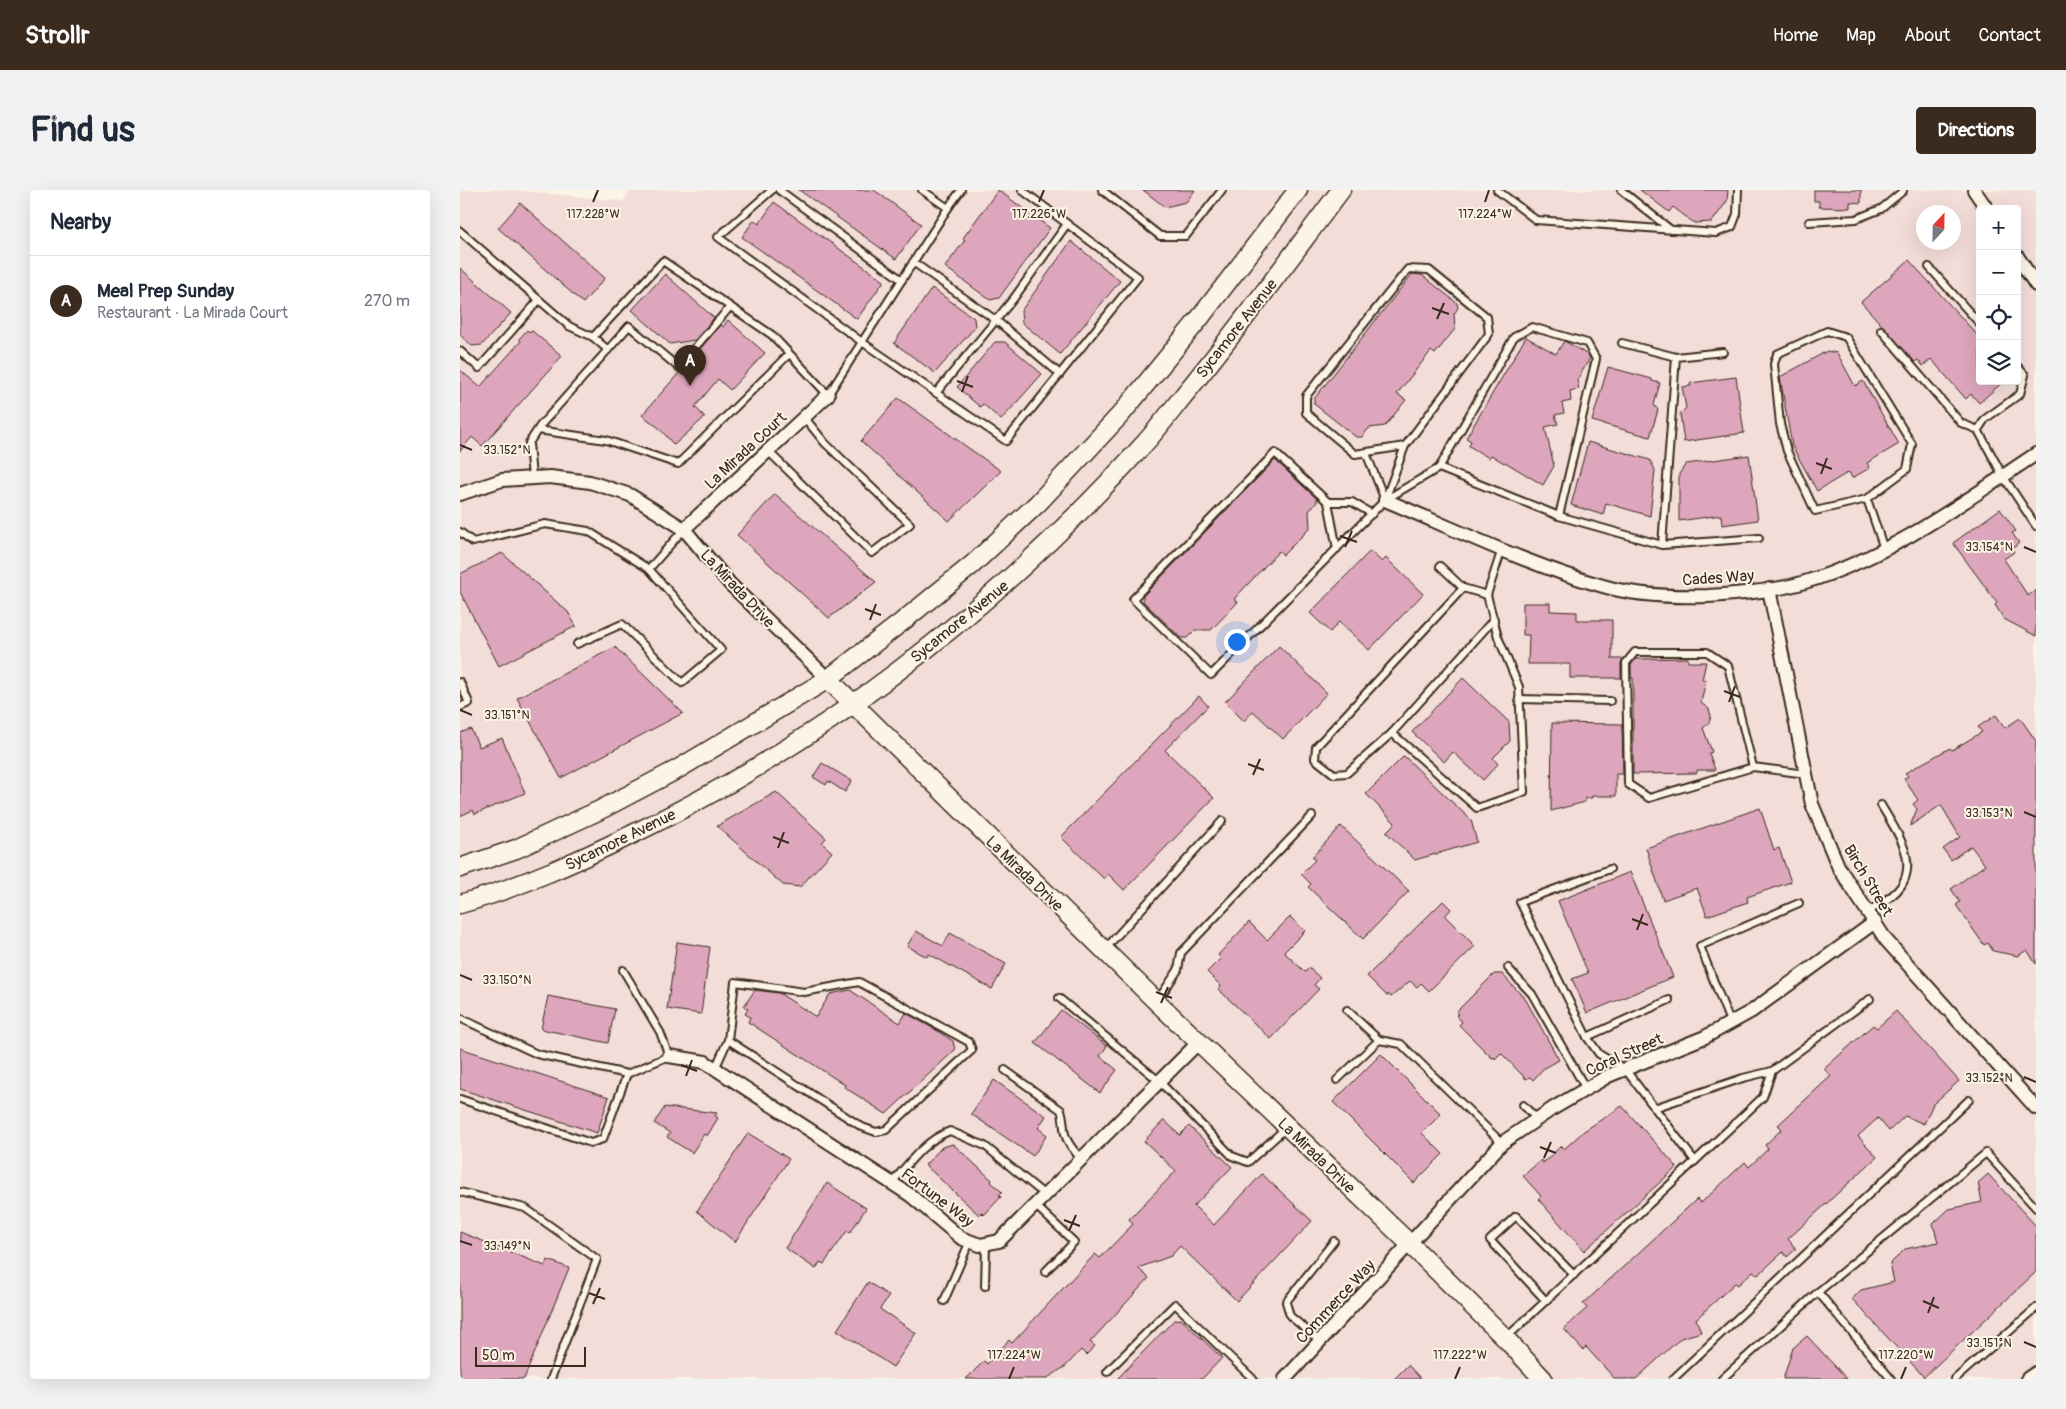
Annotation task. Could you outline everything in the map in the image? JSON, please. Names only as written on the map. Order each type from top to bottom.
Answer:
[{"type":"main road","points":[[460,868],[516,849],[600,810],[678,768],[828,679],[973,564],[1038,504],[1122,413],[1199,320],[1298,190]]},
{"type":"main road","name":"Sycamore Avenue","points":[[460,904],[577,862],[670,816],[779,755],[853,705],[932,644],[1000,588],[1079,513],[1147,440],[1226,343],[1340,190]]},
{"type":"main road","name":"La Mirada Drive","points":[[828,679],[1157,1002],[1410,1244],[1506,1339],[1543,1379]]},
{"type":"street","points":[[1974,190],[1984,205]]},
{"type":"street","points":[[2021,262],[2036,285]]},
{"type":"street","name":"La Mirada Court","points":[[684,529],[828,395]]},
{"type":"street","name":"Cades Way","points":[[1385,500],[1548,568],[1605,587],[1648,594],[1700,596],[1738,594],[1804,583],[1864,560],[1923,529],[2036,454]]},
{"type":"street","name":"La Mirada Drive","points":[[460,494],[502,480],[550,476],[590,482],[630,495],[684,529],[730,584],[828,679]]},
{"type":"street","name":"Birch Street","points":[[1769,589],[1812,804],[1839,868],[1886,940],[2036,1108]]},
{"type":"street","name":"Coral Street","points":[[1410,1244],[1502,1143],[1537,1119],[1608,1076],[1705,1037],[1752,1011],[1871,917]]},
{"type":"street","name":"Fortune Way","points":[[669,1056],[705,1062],[910,1194],[961,1238],[980,1245],[998,1241],[1199,1042]]},
{"type":"street","name":"Commerce Way","points":[[1285,1379],[1410,1244]]},
{"type":"street","points":[[2027,1379],[2036,1372]]},
{"type":"lane","points":[[772,190],[718,237],[862,342],[1006,441],[1138,277],[1022,190]]},
{"type":"lane","points":[[779,190],[902,280]]},
{"type":"lane","points":[[922,190],[948,208]]},
{"type":"lane","points":[[593,337],[663,261],[772,336],[828,395],[961,190]]},
{"type":"lane","points":[[1102,190],[1160,236],[1186,236],[1222,190]]},
{"type":"lane","points":[[1497,190],[1536,220],[1716,233],[1732,227],[1737,214],[1738,190]]},
{"type":"lane","points":[[1621,190],[1670,230]]},
{"type":"lane","points":[[1809,222],[1856,219],[1881,209],[1903,190]]},
{"type":"lane","points":[[936,393],[996,321],[1067,224]]},
{"type":"lane","points":[[460,231],[569,326],[593,337],[608,350]]},
{"type":"lane","points":[[914,262],[996,321],[1060,374]]},
{"type":"lane","points":[[1929,267],[1976,320]]},
{"type":"lane","points":[[1385,500],[1404,446],[1488,334],[1487,317],[1429,270],[1408,268],[1306,396],[1306,413],[1356,454],[1404,446]]},
{"type":"lane","points":[[460,351],[479,368],[540,300]]},
{"type":"lane","points":[[532,478],[529,443],[538,430],[629,326],[678,367],[730,307]]},
{"type":"lane","points":[[1337,549],[1328,502],[1275,453],[1133,599],[1211,675],[1337,549],[1372,514],[1385,500],[1439,468],[1514,337],[1532,328],[1587,343],[1596,359],[1559,516]]},
{"type":"lane","points":[[1881,330],[1961,423],[1978,430],[2003,476],[2036,526]]},
{"type":"lane","points":[[1827,331],[1846,337],[1912,444],[1908,468],[1867,499],[1815,511],[1787,452],[1780,424],[1774,364],[1777,354],[1827,331]]},
{"type":"lane","points":[[1622,343],[1676,357],[1723,352]]},
{"type":"lane","points":[[538,430],[606,440],[678,464],[789,354]]},
{"type":"lane","points":[[1662,545],[1676,357]]},
{"type":"lane","points":[[1978,430],[1985,419],[2020,394],[2025,375],[2021,370]]},
{"type":"lane","points":[[768,451],[872,553],[910,524],[825,443],[804,416]]},
{"type":"lane","points":[[1366,452],[1385,500]]},
{"type":"lane","points":[[1439,468],[1559,516],[1662,545],[1759,538]]},
{"type":"lane","points":[[1867,499],[1884,549]]},
{"type":"lane","points":[[1328,502],[1352,502],[1372,514]]},
{"type":"lane","points":[[460,532],[473,542],[545,524],[588,531],[649,569],[721,650],[682,683],[622,624],[577,644]]},
{"type":"lane","points":[[649,569],[684,529]]},
{"type":"lane","points":[[1392,733],[1477,808],[1524,792],[1519,687],[1498,637],[1487,595],[1502,549]]},
{"type":"lane","points":[[1440,566],[1463,588],[1487,595]]},
{"type":"lane","points":[[1463,588],[1316,747],[1315,759],[1334,774],[1346,774],[1392,733],[1494,620]]},
{"type":"lane","points":[[1753,767],[1728,666],[1707,652],[1635,652],[1626,663],[1628,784],[1649,798],[1753,767],[1806,774]]},
{"type":"lane","points":[[460,682],[469,703],[460,706]]},
{"type":"lane","points":[[1519,699],[1610,702]]},
{"type":"lane","points":[[1871,917],[1901,886],[1907,873],[1908,855],[1881,805]]},
{"type":"lane","points":[[1157,1002],[1178,970],[1181,953],[1312,816]]},
{"type":"lane","points":[[1104,950],[1222,821]]},
{"type":"lane","points":[[1610,869],[1520,902],[1587,1038],[1599,1054],[1625,1069],[1695,1161]]},
{"type":"lane","points":[[1730,1022],[1700,946],[1798,903]]},
{"type":"lane","points":[[1508,968],[1532,994],[1586,1089]]},
{"type":"lane","points":[[460,1018],[537,1054],[627,1074],[669,1056],[660,1032],[623,970]]},
{"type":"lane","points":[[715,1069],[728,1040],[735,982],[804,992],[859,982],[969,1042],[972,1050],[886,1130],[876,1132],[862,1128],[728,1040]]},
{"type":"lane","points":[[1059,998],[1159,1081],[1232,1156],[1248,1162],[1288,1127]]},
{"type":"lane","points":[[1654,1108],[1743,1078],[1772,1071],[1870,999]]},
{"type":"lane","points":[[1587,1038],[1669,1000]]},
{"type":"lane","points":[[1347,1010],[1379,1040],[1401,1044],[1502,1143]]},
{"type":"lane","points":[[1337,1080],[1379,1040]]},
{"type":"lane","points":[[1005,1070],[1061,1110],[1067,1140],[1081,1159]]},
{"type":"lane","points":[[1506,1339],[1763,1097],[1772,1071]]},
{"type":"lane","points":[[460,1099],[591,1143],[603,1139],[627,1074]]},
{"type":"lane","points":[[1673,1379],[1969,1100]]},
{"type":"lane","points":[[1523,1106],[1537,1119]]},
{"type":"lane","points":[[892,1183],[916,1154],[938,1135],[950,1131],[985,1146],[1045,1195]]},
{"type":"lane","points":[[1722,1379],[1818,1292],[1986,1153],[2036,1208]]},
{"type":"lane","points":[[460,1192],[525,1208],[597,1259],[551,1379]]},
{"type":"lane","points":[[1035,1205],[1074,1242],[1045,1272]]},
{"type":"lane","points":[[1546,1301],[1490,1240],[1516,1216],[1574,1275]]},
{"type":"lane","points":[[944,1300],[970,1241]]},
{"type":"lane","points":[[1320,1341],[1290,1316],[1286,1302],[1334,1241]]},
{"type":"lane","points":[[985,1286],[986,1244]]},
{"type":"lane","points":[[1818,1292],[1891,1379]]},
{"type":"lane","points":[[1106,1372],[1175,1304],[1253,1379]]},
{"type":"lane","points":[[1955,1379],[2036,1308]]},
{"type":"shaded area","points":[[460,190],[513,190],[623,201],[631,190],[2036,190],[2036,1379],[460,1379]]},
{"type":"building","points":[[799,190],[874,190],[921,224],[896,259]]},
{"type":"building","points":[[998,190],[1050,228],[999,298],[990,300],[945,267],[965,240],[963,238]]},
{"type":"building","points":[[1143,190],[1195,190],[1186,202],[1165,207]]},
{"type":"building","points":[[1640,190],[1728,190],[1727,201],[1712,222],[1694,223],[1673,207],[1669,212]]},
{"type":"building","points":[[1814,190],[1861,190],[1861,203],[1850,202],[1850,208],[1819,207],[1819,201],[1814,201]]},
{"type":"building","points":[[774,202],[884,281],[857,319],[742,237],[754,220],[759,224]]},
{"type":"building","points":[[520,203],[605,278],[583,303],[498,228]]},
{"type":"building","points":[[1071,241],[1120,281],[1060,354],[1022,323],[1021,311]]},
{"type":"building","points":[[1909,260],[1976,334],[1976,385],[1999,385],[1979,403],[1971,394],[1966,399],[1931,359],[1923,366],[1918,360],[1915,362],[1861,302]]},
{"type":"building","points":[[460,268],[511,313],[482,345],[472,346],[460,335]]},
{"type":"building","points":[[665,274],[714,318],[695,340],[670,344],[632,310]]},
{"type":"building","points":[[1412,274],[1422,275],[1457,303],[1458,308],[1454,314],[1455,329],[1435,354],[1431,351],[1397,394],[1406,400],[1385,426],[1369,428],[1362,437],[1356,437],[1314,404],[1314,399]]},
{"type":"building","points":[[932,288],[974,318],[975,327],[935,373],[894,343]]},
{"type":"building","points":[[728,320],[765,353],[730,390],[718,379],[695,407],[705,417],[674,445],[659,428],[642,415],[721,325],[723,327]]},
{"type":"building","points":[[527,330],[529,332],[531,330],[562,356],[482,446],[472,437],[460,451],[460,370],[480,387],[521,341],[519,339]]},
{"type":"building","points":[[1526,337],[1556,354],[1564,341],[1590,358],[1577,380],[1579,389],[1570,391],[1571,401],[1562,403],[1564,413],[1555,415],[1558,424],[1545,427],[1554,466],[1543,485],[1505,462],[1491,455],[1489,458],[1469,446],[1471,441],[1466,438]]},
{"type":"building","points":[[995,342],[1005,342],[1042,374],[1001,420],[983,404],[980,407],[957,387]]},
{"type":"building","points":[[1827,351],[1837,353],[1855,386],[1863,381],[1899,444],[1867,463],[1870,468],[1852,478],[1849,472],[1817,491],[1792,446],[1780,377]]},
{"type":"building","points":[[1608,367],[1660,383],[1654,405],[1658,410],[1650,437],[1592,421]]},
{"type":"building","points":[[1736,377],[1744,433],[1684,442],[1680,414],[1686,408],[1682,387],[1691,386],[1690,383]]},
{"type":"building","points":[[898,398],[1001,471],[949,521],[861,441]]},
{"type":"building","points":[[1588,442],[1650,460],[1655,470],[1650,516],[1606,503],[1603,515],[1571,505]]},
{"type":"building","points":[[1749,455],[1758,520],[1722,525],[1721,515],[1679,521],[1679,474],[1686,464]]},
{"type":"building","points":[[1275,460],[1317,499],[1317,502],[1309,511],[1310,528],[1283,555],[1279,551],[1234,599],[1238,602],[1211,630],[1195,630],[1187,638],[1181,638],[1143,601],[1143,596]]},
{"type":"building","points":[[775,494],[876,582],[829,618],[737,535]]},
{"type":"building","points":[[2000,509],[2016,531],[2012,533],[2019,543],[2012,549],[2014,552],[2004,559],[2028,596],[2036,590],[2036,636],[2004,619],[1995,605],[1997,603],[1953,543]]},
{"type":"building","points":[[1370,551],[1382,562],[1386,558],[1423,594],[1369,650],[1339,622],[1330,632],[1310,613]]},
{"type":"building","points":[[502,553],[568,612],[576,626],[499,666],[460,592],[460,574]]},
{"type":"building","points":[[1523,603],[1550,603],[1550,611],[1577,612],[1577,620],[1612,620],[1612,659],[1623,659],[1621,663],[1621,678],[1570,678],[1570,664],[1528,664],[1529,635],[1523,635]]},
{"type":"building","points":[[1279,646],[1327,693],[1283,739],[1253,711],[1244,721],[1225,702]]},
{"type":"building","points":[[615,647],[683,713],[561,778],[517,698]]},
{"type":"building","points":[[1688,658],[1688,662],[1706,662],[1702,680],[1706,680],[1701,703],[1709,709],[1711,716],[1709,723],[1703,728],[1712,752],[1709,753],[1715,770],[1697,770],[1697,773],[1633,774],[1633,678],[1631,678],[1631,665],[1636,659]]},
{"type":"building","points":[[1463,678],[1509,722],[1510,741],[1493,758],[1498,764],[1483,780],[1453,752],[1444,762],[1412,732]]},
{"type":"building","points":[[1199,696],[1208,706],[1165,750],[1214,798],[1124,890],[1108,874],[1104,879],[1061,837]]},
{"type":"building","points":[[1996,715],[2005,728],[2020,718],[2036,741],[2036,964],[2027,950],[2018,956],[1993,951],[1988,943],[1984,945],[1956,905],[1960,902],[1951,889],[1985,865],[1971,846],[1951,860],[1943,849],[1960,837],[1941,805],[1910,826],[1917,809],[1913,804],[1918,800],[1904,779],[1908,776],[1905,773],[1950,748],[1952,750],[1982,732],[1978,727]]},
{"type":"building","points":[[1552,723],[1622,724],[1623,774],[1616,774],[1616,796],[1592,796],[1592,798],[1585,798],[1585,802],[1551,811]]},
{"type":"building","points":[[471,729],[479,747],[502,738],[525,793],[475,814],[473,810],[460,816],[460,733]]},
{"type":"building","points":[[1404,756],[1471,820],[1477,842],[1415,860],[1386,832],[1395,823],[1366,794]]},
{"type":"building","points":[[822,763],[852,781],[845,792],[828,781],[826,785],[813,777]]},
{"type":"building","points":[[776,792],[826,838],[822,843],[832,852],[800,887],[783,885],[717,826]]},
{"type":"building","points":[[1760,808],[1774,850],[1779,848],[1791,882],[1747,897],[1748,902],[1707,916],[1697,888],[1663,900],[1646,848]]},
{"type":"building","points":[[1341,826],[1409,891],[1363,939],[1308,887],[1311,884],[1301,874],[1315,860],[1312,857]]},
{"type":"building","points":[[1630,872],[1673,977],[1587,1013],[1572,979],[1588,973],[1558,901]]},
{"type":"building","points":[[1443,901],[1451,909],[1445,916],[1475,946],[1429,991],[1421,983],[1417,987],[1410,981],[1391,997],[1388,994],[1387,996],[1367,976]]},
{"type":"building","points":[[1290,917],[1305,931],[1284,952],[1305,972],[1309,968],[1320,978],[1314,985],[1319,989],[1271,1039],[1218,989],[1221,986],[1207,972],[1221,958],[1218,955],[1249,922],[1267,940]]},
{"type":"building","points":[[916,931],[943,946],[950,933],[1006,964],[992,989],[929,954],[927,957],[907,946]]},
{"type":"building","points":[[677,942],[710,947],[701,1014],[667,1009]]},
{"type":"building","points":[[1494,974],[1502,974],[1526,1000],[1559,1060],[1543,1069],[1533,1080],[1530,1077],[1526,1079],[1501,1053],[1495,1059],[1494,1057],[1492,1058],[1459,1025],[1462,1022],[1456,1015],[1458,1014],[1456,1012]]},
{"type":"building","points":[[755,990],[779,993],[816,1017],[830,994],[850,990],[900,1023],[906,1013],[936,1030],[953,1041],[955,1050],[886,1114],[748,1022],[750,1017],[745,1014],[748,1009],[744,1006]]},
{"type":"building","points":[[548,996],[615,1009],[608,1043],[541,1029]]},
{"type":"building","points":[[1061,1010],[1107,1046],[1100,1056],[1117,1070],[1100,1093],[1035,1043]]},
{"type":"building","points":[[1896,1011],[1959,1081],[1933,1104],[1924,1124],[1905,1116],[1889,1131],[1878,1118],[1858,1136],[1877,1157],[1788,1239],[1796,1249],[1787,1257],[1783,1252],[1758,1275],[1753,1271],[1738,1285],[1735,1283],[1696,1319],[1701,1332],[1681,1338],[1636,1379],[1615,1379],[1586,1347],[1583,1350],[1564,1329],[1587,1308],[1583,1304],[1697,1199],[1701,1203],[1745,1162],[1749,1167],[1768,1149],[1765,1145],[1782,1129],[1778,1125],[1831,1076],[1824,1069],[1873,1025],[1877,1028]]},
{"type":"building","points":[[460,1048],[609,1097],[597,1133],[460,1089]]},
{"type":"building","points":[[1381,1054],[1441,1114],[1422,1133],[1443,1154],[1414,1183],[1333,1102]]},
{"type":"building","points":[[994,1080],[1046,1116],[1038,1128],[1047,1135],[1033,1156],[971,1114]]},
{"type":"building","points":[[1622,1106],[1677,1167],[1584,1251],[1538,1199],[1541,1196],[1523,1176],[1541,1160],[1543,1163],[1561,1146],[1564,1149],[1584,1131]]},
{"type":"building","points":[[665,1107],[717,1113],[715,1116],[718,1118],[707,1136],[704,1134],[692,1153],[667,1137],[670,1133],[654,1123]]},
{"type":"building","points":[[1164,1120],[1180,1135],[1189,1126],[1232,1167],[1194,1206],[1214,1225],[1262,1174],[1312,1221],[1237,1301],[1180,1246],[1171,1256],[1138,1268],[1149,1278],[1090,1342],[1095,1346],[1086,1355],[1081,1350],[1066,1366],[1046,1379],[966,1379],[984,1361],[987,1364],[1009,1340],[1012,1343],[1095,1254],[1100,1258],[1133,1224],[1129,1219],[1176,1171],[1144,1141]]},
{"type":"building","points":[[748,1133],[789,1159],[735,1242],[697,1211]]},
{"type":"building","points":[[953,1144],[992,1180],[991,1182],[1002,1192],[999,1195],[1001,1197],[984,1215],[981,1212],[979,1215],[925,1165],[942,1147]]},
{"type":"building","points":[[1988,1174],[2036,1226],[2036,1272],[1924,1377],[1852,1299],[1861,1290],[1894,1282],[1890,1264],[1905,1249],[1938,1242],[1933,1224],[1949,1209],[1982,1202],[1978,1183]]},
{"type":"building","points":[[827,1183],[866,1208],[850,1233],[847,1231],[824,1264],[820,1262],[816,1269],[785,1248]]},
{"type":"building","points":[[460,1232],[545,1266],[548,1260],[569,1268],[524,1379],[460,1379]]},
{"type":"building","points":[[868,1282],[889,1296],[880,1309],[916,1333],[893,1367],[837,1330]]},
{"type":"building","points":[[1181,1319],[1222,1358],[1202,1379],[1117,1379],[1174,1320]]},
{"type":"building","points":[[1807,1336],[1847,1379],[1783,1379],[1793,1348]]},
{"type":"building","points":[[1408,1365],[1421,1379],[1394,1379]]},
{"type":"place","name":"Meal Prep Sunday","points":[[690,386]]}]
